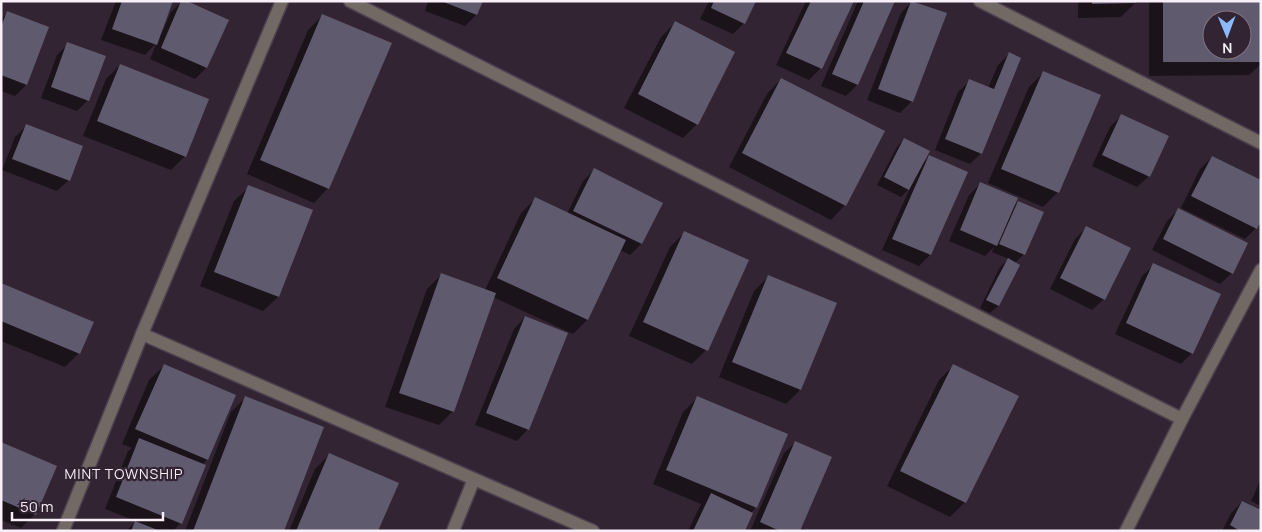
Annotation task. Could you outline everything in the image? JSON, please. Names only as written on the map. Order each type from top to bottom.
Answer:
[{"type":"street","points":[[63,531],[142,334],[282,1]]},
{"type":"street","points":[[350,1],[1182,419]]},
{"type":"street","points":[[980,1],[1261,144]]},
{"type":"street","points":[[1126,531],[1182,419],[1261,270]]},
{"type":"street","points":[[142,334],[593,531]]},
{"type":"street","points":[[452,531],[474,478]]},
{"type":"building","points":[[122,1],[173,1],[157,45],[112,29]]},
{"type":"building","points":[[181,1],[187,1],[229,20],[207,68],[161,48]]},
{"type":"building","points":[[441,1],[483,1],[477,15]]},
{"type":"building","points":[[714,1],[756,1],[745,24],[711,8]]},
{"type":"building","points":[[811,1],[854,1],[822,69],[786,53]]},
{"type":"building","points":[[864,1],[895,1],[858,85],[832,74]]},
{"type":"building","points":[[911,1],[947,13],[913,102],[878,89]]},
{"type":"building","points":[[1092,1],[1136,1],[1136,3],[1092,4]]},
{"type":"building","points":[[1163,1],[1261,1],[1261,62],[1163,62]]},
{"type":"building","points":[[7,11],[49,27],[27,85],[1,75],[1,27]]},
{"type":"building","points":[[322,14],[392,43],[329,189],[260,160]]},
{"type":"building","points":[[675,21],[735,52],[698,125],[638,94]]},
{"type":"building","points":[[67,42],[106,56],[89,101],[51,87]]},
{"type":"building","points":[[1009,52],[1021,58],[982,154],[945,139],[969,79],[994,89]]},
{"type":"building","points":[[120,64],[209,99],[186,157],[97,121]]},
{"type":"building","points":[[1043,71],[1101,95],[1059,193],[1001,169]]},
{"type":"building","points":[[781,78],[885,131],[846,206],[742,153]]},
{"type":"building","points":[[1121,114],[1169,136],[1150,177],[1102,155]]},
{"type":"building","points":[[26,124],[83,146],[70,181],[12,159]]},
{"type":"building","points":[[904,138],[930,151],[909,190],[884,177]]},
{"type":"building","points":[[929,155],[968,172],[931,255],[892,239]]},
{"type":"building","points":[[1212,156],[1261,180],[1261,221],[1257,229],[1191,196]]},
{"type":"building","points":[[594,168],[663,203],[642,244],[573,211]]},
{"type":"building","points":[[980,182],[1018,198],[997,246],[960,230]]},
{"type":"building","points":[[248,185],[313,210],[279,297],[214,272]]},
{"type":"building","points":[[535,197],[626,240],[588,320],[497,278]]},
{"type":"building","points":[[1018,201],[1044,212],[1025,255],[999,244]]},
{"type":"building","points":[[1178,208],[1248,243],[1233,274],[1163,239]]},
{"type":"building","points":[[1086,226],[1131,248],[1105,300],[1060,278]]},
{"type":"building","points":[[684,231],[749,260],[708,351],[643,322]]},
{"type":"building","points":[[1008,258],[1020,265],[999,306],[986,300]]},
{"type":"building","points":[[1153,263],[1221,294],[1193,354],[1126,323]]},
{"type":"building","points":[[441,273],[496,293],[454,412],[399,393]]},
{"type":"building","points":[[768,275],[837,303],[801,390],[732,362]]},
{"type":"building","points":[[1,283],[94,322],[80,354],[1,321]]},
{"type":"building","points":[[525,316],[568,333],[529,430],[486,413]]},
{"type":"building","points":[[164,364],[236,395],[208,460],[135,429]]},
{"type":"building","points":[[953,364],[1019,396],[966,503],[900,471]]},
{"type":"building","points":[[245,396],[324,427],[284,531],[193,531]]},
{"type":"building","points":[[697,396],[788,434],[757,508],[666,470]]},
{"type":"building","points":[[139,438],[206,465],[182,524],[116,497]]},
{"type":"building","points":[[795,441],[832,457],[800,531],[780,531],[760,522]]},
{"type":"building","points":[[1,442],[57,466],[36,515],[1,500]]},
{"type":"building","points":[[329,453],[399,483],[378,531],[296,531]]},
{"type":"building","points":[[711,493],[753,513],[745,531],[693,531]]},
{"type":"building","points":[[1242,501],[1261,510],[1261,531],[1240,531],[1230,525]]},
{"type":"building","points":[[135,521],[160,531],[131,531]]},
{"type":"district","name":"MINT TOWNSHIP","points":[[124,473]]}]
